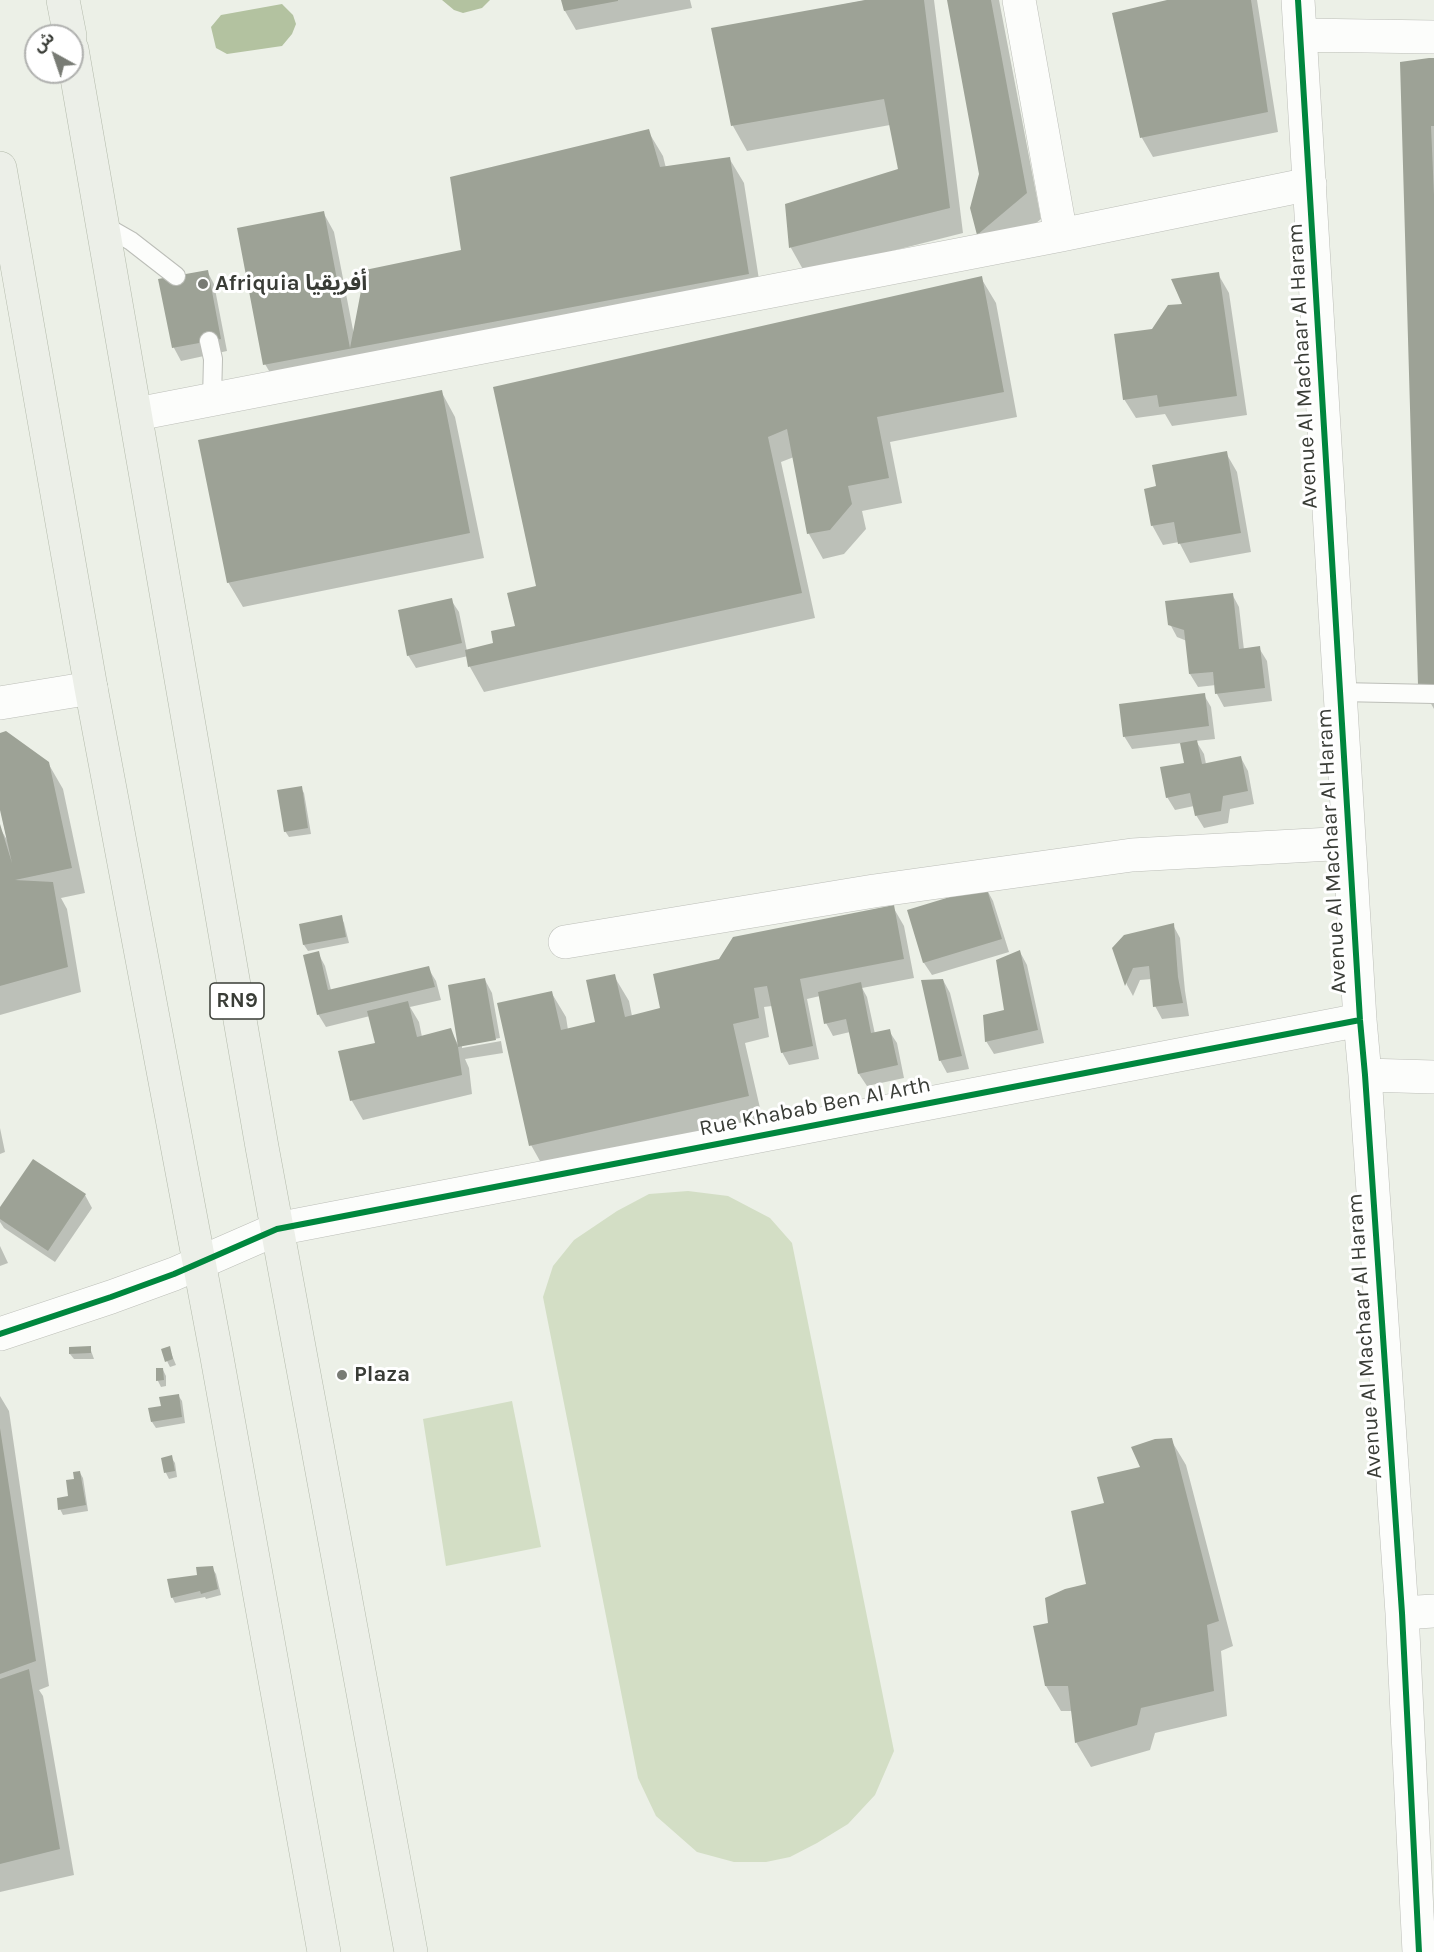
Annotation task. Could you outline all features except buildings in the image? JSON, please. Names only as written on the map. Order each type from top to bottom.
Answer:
[{"type":"main road","points":[[63,0],[68,24]]},
{"type":"main road","name":"RN9","points":[[78,84],[277,1229],[411,1952]]},
{"type":"main road","points":[[0,168],[91,688],[200,1263],[324,1952]]},
{"type":"street","points":[[1019,0],[1061,235]]},
{"type":"street","name":"Avenue Al Machaar Al Haram","points":[[1298,0],[1360,1020],[1402,1613],[1419,1952]]},
{"type":"street","points":[[1301,35],[1434,37]]},
{"type":"street","points":[[136,414],[1061,235],[1310,184]]},
{"type":"street","points":[[0,704],[91,688]]},
{"type":"street","points":[[565,942],[874,891],[1132,855],[1349,843]]},
{"type":"street","name":"Rue Khabab Ben Al Arth","points":[[0,1334],[111,1297],[200,1263],[277,1229],[1360,1020]]},
{"type":"street","points":[[1365,1075],[1434,1077]]},
{"type":"street","points":[[1402,1613],[1434,1611]]},
{"type":"lane","points":[[103,225],[131,241],[176,276]]},
{"type":"lane","points":[[209,341],[213,359],[212,399]]},
{"type":"lane","points":[[1340,692],[1434,694]]},
{"type":"shaded area","points":[[442,0],[490,0],[482,8],[463,13],[454,10]]},
{"type":"shaded area","points":[[282,4],[293,15],[296,24],[292,34],[282,46],[227,54],[216,48],[211,27],[221,15]]},
{"type":"shaded area","points":[[688,1191],[728,1196],[770,1218],[792,1243],[894,1751],[875,1795],[848,1824],[790,1857],[766,1862],[734,1862],[697,1852],[656,1816],[638,1778],[543,1297],[553,1266],[574,1240],[617,1211],[649,1194]]},
{"type":"shaded area","points":[[512,1401],[541,1547],[446,1566],[423,1419]]},
{"type":"cycle path","points":[[1298,0],[1360,1020],[1402,1613],[1419,1952]]},
{"type":"cycle path","points":[[0,1334],[174,1274],[277,1229],[1360,1020]]},
{"type":"place","name":"Afriquia أفريقيا","points":[[203,284]]},
{"type":"place","name":"Plaza","points":[[342,1375]]}]
